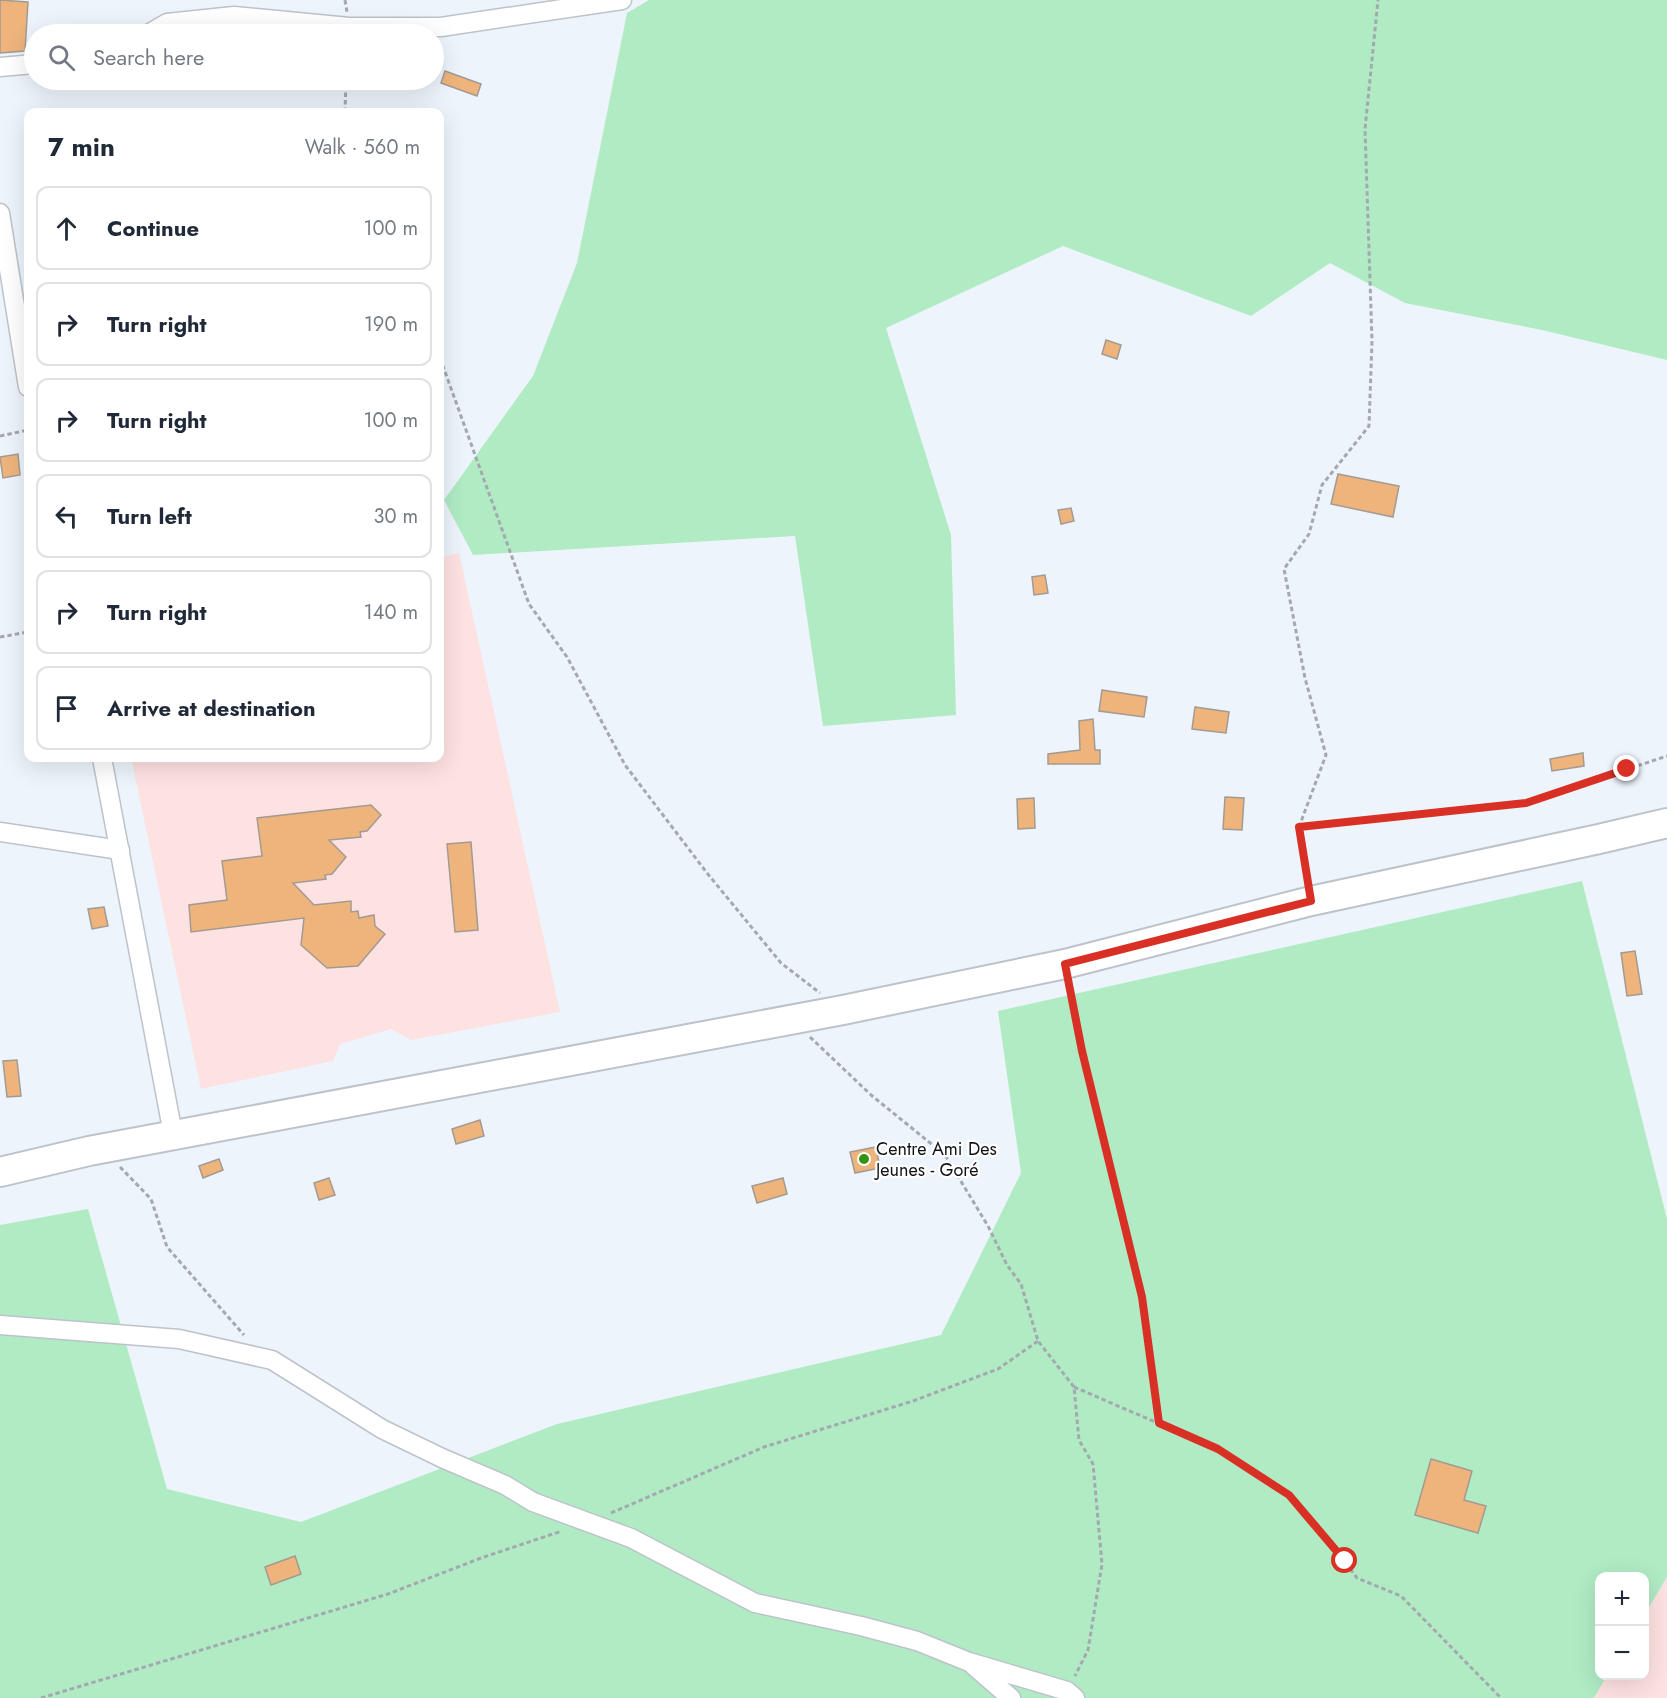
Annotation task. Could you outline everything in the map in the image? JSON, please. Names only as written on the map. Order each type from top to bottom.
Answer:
[{"type":"main road","points":[[0,1172],[173,1134],[843,1011],[1065,964],[1311,901],[1599,840],[1667,823]]},
{"type":"street","points":[[444,27],[622,0]]},
{"type":"street","points":[[165,24],[234,15],[320,24]]},
{"type":"street","points":[[0,67],[24,65]]},
{"type":"street","points":[[0,213],[24,362]]},
{"type":"street","points":[[103,762],[173,1134]]},
{"type":"street","points":[[0,832],[120,850]]},
{"type":"street","points":[[0,1325],[179,1339],[272,1360],[382,1429],[441,1458],[505,1485],[533,1502],[631,1538],[755,1603],[917,1641],[969,1662],[1071,1694]]},
{"type":"street","points":[[969,1662],[1011,1698]]},
{"type":"path","points":[[1311,901],[1299,827],[1326,755],[1305,678],[1284,569],[1309,534],[1322,485],[1369,426],[1372,340],[1365,129],[1377,0]]},
{"type":"path","points":[[345,108],[346,90]]},
{"type":"path","points":[[444,369],[529,604],[567,657],[625,765],[707,873],[781,963],[843,1011]]},
{"type":"path","points":[[0,436],[24,431]]},
{"type":"path","points":[[0,637],[24,633]]},
{"type":"path","points":[[1299,827],[1526,803],[1667,756]]},
{"type":"path","points":[[1065,964],[1082,1051],[1142,1297],[1159,1423]]},
{"type":"path","points":[[790,1019],[871,1095],[945,1155],[988,1226],[1007,1265],[1021,1284],[1038,1341],[1074,1387],[1218,1449],[1289,1495],[1332,1544],[1357,1578],[1401,1596],[1501,1698]]},
{"type":"path","points":[[89,1151],[123,1168],[151,1199],[167,1247],[241,1332],[272,1360]]},
{"type":"path","points":[[41,1698],[388,1594],[481,1558],[588,1523],[764,1447],[913,1401],[998,1369],[1038,1341]]},
{"type":"path","points":[[1071,1694],[1088,1650],[1102,1564],[1093,1464],[1079,1440],[1074,1387]]},
{"type":"shaded area","points":[[459,553],[560,1012],[411,1040],[391,1029],[340,1044],[333,1061],[201,1089],[132,762],[444,762],[444,557]]},
{"type":"shaded area","points":[[1667,1577],[1667,1698],[1594,1698],[1605,1680],[1649,1680],[1649,1607]]},
{"type":"green space","points":[[649,0],[1667,0],[1667,360],[1542,330],[1405,303],[1330,263],[1251,316],[1063,246],[886,328],[951,535],[956,715],[823,726],[795,536],[473,555],[444,500],[533,376],[577,263],[627,13]]},
{"type":"green space","points":[[1582,881],[1667,1219],[1667,1577],[1649,1607],[1649,1572],[1595,1572],[1595,1680],[1605,1680],[1594,1698],[0,1698],[0,1225],[88,1209],[167,1489],[301,1522],[557,1424],[941,1335],[1021,1173],[998,1011]]},
{"type":"building","points":[[0,0],[28,2],[27,24],[24,24],[24,51],[0,53]]},
{"type":"building","points":[[445,71],[481,84],[477,96],[444,84]]},
{"type":"building","points":[[1106,340],[1121,345],[1117,359],[1102,354]]},
{"type":"building","points":[[18,454],[20,475],[3,478],[0,457]]},
{"type":"building","points":[[1338,474],[1399,486],[1393,517],[1331,504]]},
{"type":"building","points":[[1071,508],[1074,521],[1061,524],[1058,510]]},
{"type":"building","points":[[1045,575],[1048,593],[1034,595],[1032,577]]},
{"type":"building","points":[[1102,690],[1147,697],[1144,717],[1099,711]]},
{"type":"building","points":[[1195,707],[1229,712],[1226,733],[1192,729]]},
{"type":"building","points":[[1093,719],[1095,750],[1100,750],[1100,764],[1048,764],[1048,754],[1080,750],[1079,721]]},
{"type":"building","points":[[1583,753],[1584,766],[1552,771],[1550,759]]},
{"type":"building","points":[[1225,797],[1244,798],[1242,830],[1223,829]]},
{"type":"building","points":[[1034,798],[1035,828],[1018,829],[1017,799]]},
{"type":"building","points":[[371,805],[381,815],[367,831],[360,832],[361,837],[329,840],[346,857],[332,874],[325,875],[326,879],[293,883],[314,905],[351,901],[351,912],[358,911],[359,918],[374,915],[375,926],[385,934],[358,966],[327,968],[301,945],[304,918],[191,932],[189,905],[227,900],[222,861],[262,856],[257,818]]},
{"type":"building","points":[[471,842],[478,930],[455,932],[447,844]]},
{"type":"building","points":[[104,907],[108,926],[92,929],[88,909]]},
{"type":"building","points":[[1635,951],[1642,994],[1627,996],[1621,953]]},
{"type":"building","points":[[17,1060],[21,1096],[7,1097],[3,1061]]},
{"type":"building","points":[[480,1120],[484,1136],[456,1144],[452,1129]]},
{"type":"building","points":[[876,1147],[880,1168],[855,1173],[850,1152]]},
{"type":"building","points":[[219,1159],[223,1170],[203,1178],[199,1166]]},
{"type":"building","points":[[329,1178],[335,1195],[319,1200],[314,1183]]},
{"type":"building","points":[[783,1178],[787,1194],[757,1203],[752,1186]]},
{"type":"building","points":[[1431,1459],[1472,1471],[1464,1500],[1486,1506],[1478,1533],[1415,1515]]},
{"type":"building","points":[[295,1556],[301,1574],[271,1585],[265,1567]]},
{"type":"place","name":"Centre Ami Des Jeunes - Goré","points":[[864,1159]]},
{"type":"route","points":[[1345,1561],[1289,1495],[1218,1449],[1159,1423],[1142,1297],[1082,1051],[1065,964],[1311,901],[1299,827],[1526,803],[1627,769]]}]
